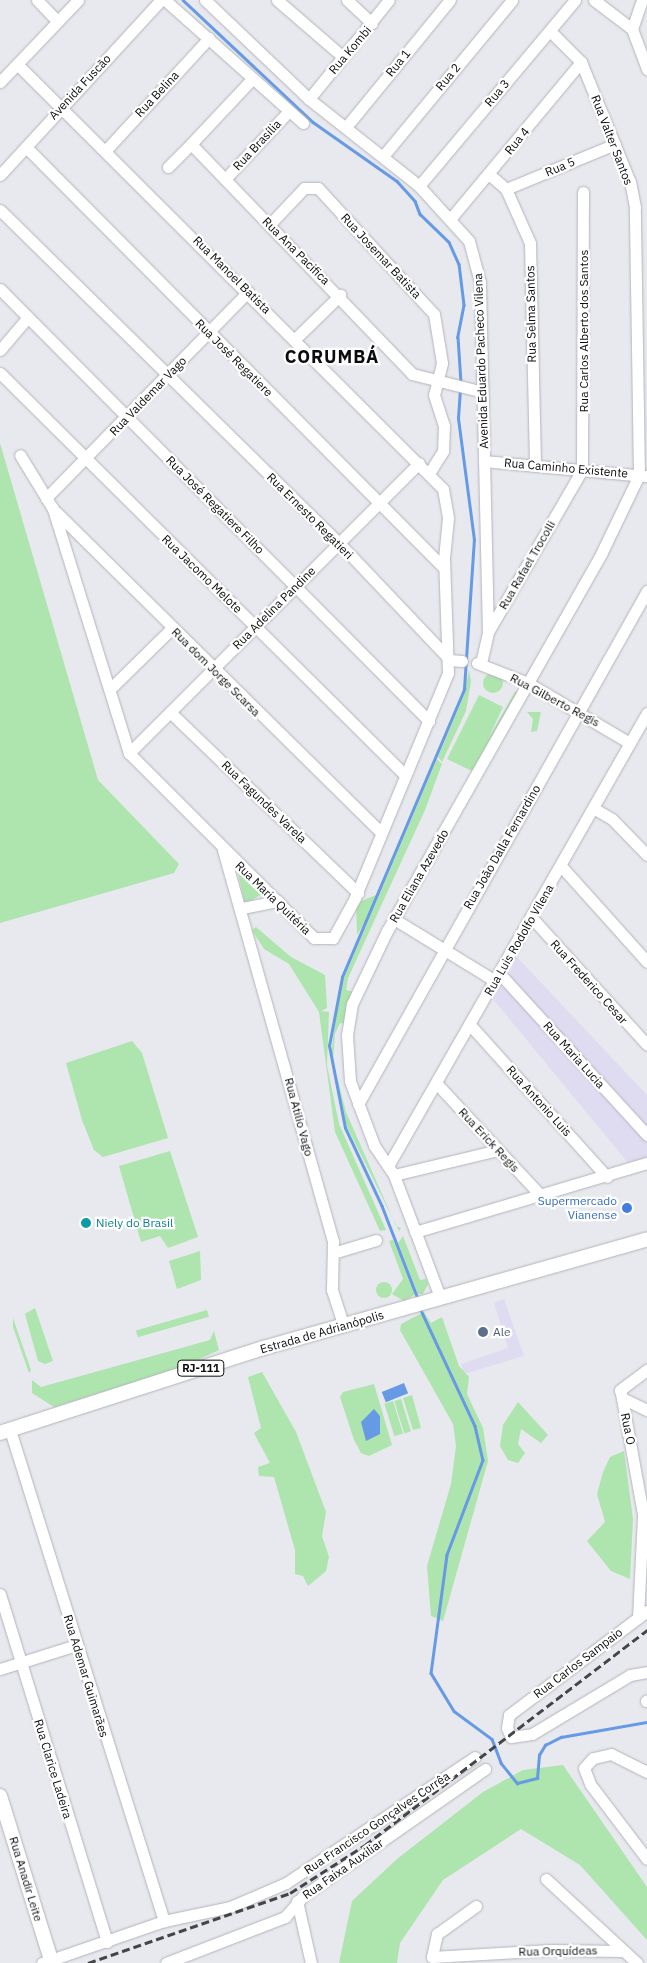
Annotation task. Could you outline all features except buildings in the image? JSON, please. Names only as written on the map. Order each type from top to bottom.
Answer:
[{"type":"main road","name":"Estrada de Adrianópolis","points":[[5,1431],[436,1298],[647,1239]]},
{"type":"main road","name":"Rua Anadir Leite","points":[[0,1796],[49,1962]]},
{"type":"street","points":[[37,0],[57,21]]},
{"type":"street","points":[[0,82],[78,0]]},
{"type":"street","name":"Avenida Fuscão","points":[[0,175],[160,0]]},
{"type":"street","points":[[165,0],[209,38],[288,112],[303,123]]},
{"type":"street","name":"Avenida Eduardo Pacheco Vilena","points":[[205,0],[309,99],[384,155],[419,186],[451,218],[469,241],[480,282],[475,390],[484,461],[488,632]]},
{"type":"street","points":[[277,0],[343,57]]},
{"type":"street","points":[[347,0],[372,23]]},
{"type":"street","name":"Rua Kombi","points":[[309,99],[389,0]]},
{"type":"street","name":"Rua 1","points":[[346,127],[450,0]]},
{"type":"street","name":"Rua 2","points":[[384,155],[512,0]]},
{"type":"street","name":"Rua 3","points":[[419,186],[575,0]]},
{"type":"street","points":[[594,0],[632,29],[647,69]]},
{"type":"street","points":[[632,29],[642,0]]},
{"type":"street","name":"Rua Valter Santos","points":[[550,32],[581,62],[615,144],[635,207],[643,475]]},
{"type":"street","name":"Rua Belina","points":[[106,150],[209,38]]},
{"type":"street","name":"Rua 4","points":[[451,218],[490,175],[581,62]]},
{"type":"street","name":"Rua Manoel Batista","points":[[17,64],[296,338],[443,489]]},
{"type":"street","points":[[168,167],[252,79]]},
{"type":"street","name":"Rua Brasília","points":[[225,179],[288,112]]},
{"type":"street","name":"Rua Ana Pacifica","points":[[191,144],[340,295],[412,374],[437,384],[454,384],[475,390]]},
{"type":"street","name":"Rua 5","points":[[506,190],[615,144]]},
{"type":"street","name":"Rua José Regatiere","points":[[26,147],[208,333],[444,568]]},
{"type":"street","name":"Rua Selma Santos","points":[[490,175],[506,190],[530,243],[535,466]]},
{"type":"street","name":"Rua Josemar Batista","points":[[270,224],[304,188],[318,188],[434,314],[441,333],[437,384],[444,425],[443,451],[429,473]]},
{"type":"street","name":"Rua Carlos Alberto dos Santos","points":[[582,470],[584,192]]},
{"type":"street","points":[[0,210],[167,376]]},
{"type":"street","name":"Rua José Regatiere Filho","points":[[0,289],[429,721]]},
{"type":"street","name":"Rua Valdemar Vago","points":[[46,498],[128,417],[248,292]]},
{"type":"street","points":[[296,338],[340,295]]},
{"type":"street","points":[[0,350],[28,317]]},
{"type":"street","name":"Rua Jacomo Melote","points":[[0,373],[85,460],[404,775]]},
{"type":"street","name":"Rua Ernesto Regatieri","points":[[167,376],[340,544],[450,660]]},
{"type":"street","name":"Rua Maria Quitéria","points":[[20,455],[53,509],[129,753],[222,849],[278,901],[314,938],[326,941],[339,933],[358,893],[404,775],[429,721],[450,660],[444,568],[448,518],[443,489]]},
{"type":"street","name":"Rua Caminho Existente","points":[[484,461],[643,475]]},
{"type":"street","name":"Rua Adelina Pandine","points":[[129,753],[419,463]]},
{"type":"street","name":"Rua Rafael Trocolli","points":[[479,663],[488,632],[582,470]]},
{"type":"street","name":"Rua Eliana Azevedo","points":[[436,1298],[415,1232],[391,1170],[358,1104],[346,1058],[352,1004],[388,922],[528,683],[643,475]]},
{"type":"street","name":"Rua dom Jorge Scarsa","points":[[53,509],[213,670],[381,833]]},
{"type":"street","name":"Rua João Dalla Fernardino","points":[[358,1104],[442,950],[581,713],[647,591]]},
{"type":"street","points":[[110,689],[172,628]]},
{"type":"street","points":[[450,660],[462,661]]},
{"type":"street","name":"Rua Gilberto Regis","points":[[479,663],[528,683],[630,743]]},
{"type":"street","name":"Rua Fagundes Varela","points":[[170,712],[358,893]]},
{"type":"street","name":"Rua Luis Rodolfo Vilena","points":[[391,1170],[437,1084],[630,743],[643,730],[647,713]]},
{"type":"street","points":[[593,808],[612,819],[647,855]]},
{"type":"street","name":"Rua Atilio Vago","points":[[222,849],[242,908],[333,1253],[332,1290],[344,1326]]},
{"type":"street","points":[[561,866],[647,962]]},
{"type":"street","points":[[242,908],[278,901]]},
{"type":"street","name":"Rua Frederico Cesar","points":[[532,918],[647,1046]]},
{"type":"street","name":"Rua Maria Lucia","points":[[388,922],[498,978],[647,1135]]},
{"type":"street","name":"Rua Antonio Luis","points":[[471,1026],[606,1177]]},
{"type":"street","name":"Rua Erick Regis","points":[[437,1084],[540,1195]]},
{"type":"street","points":[[391,1170],[498,1150]]},
{"type":"street","points":[[415,1232],[606,1177],[647,1163]]},
{"type":"street","points":[[333,1253],[376,1240]]},
{"type":"street","points":[[647,1370],[620,1390],[626,1400],[647,1410]]},
{"type":"street","name":"Rua O","points":[[626,1400],[643,1514],[642,1614]]},
{"type":"street","name":"Rua Ademar Guimarães","points":[[5,1431],[164,1921]]},
{"type":"street","name":"Rua Clarice Ladeira","points":[[0,1594],[107,1942]]},
{"type":"street","name":"Rua Carlos Sampaio","points":[[642,1614],[510,1715],[507,1728],[511,1737],[532,1734],[630,1675],[647,1672]]},
{"type":"street","points":[[0,1669],[76,1645]]},
{"type":"street","points":[[647,1772],[611,1754],[593,1758],[584,1768],[590,1784],[647,1859]]},
{"type":"street","name":"Rua Francisco Gonçalves Corrêa","points":[[49,1962],[164,1921],[230,1908],[286,1883],[475,1757]]},
{"type":"street","name":"Rua Faixa Auxiliar","points":[[166,1963],[285,1917],[297,1897],[485,1769]]},
{"type":"street","name":"Rua Orquídeas","points":[[546,1879],[623,1952],[638,1963]]},
{"type":"street","points":[[297,1897],[311,1963]]},
{"type":"street","points":[[430,1960],[437,1934],[476,1906]]},
{"type":"street","name":"Rua Orquídeas","points":[[430,1960],[551,1950],[623,1952]]},
{"type":"shaded area","points":[[516,956],[647,1095],[647,1129],[509,976]]},
{"type":"shaded area","points":[[500,987],[506,989],[647,1143],[647,1157],[629,1164],[493,999]]},
{"type":"shaded area","points":[[504,1299],[524,1356],[464,1374],[461,1364],[508,1348],[494,1303]]},
{"type":"green space","points":[[0,443],[98,780],[179,864],[174,873],[0,923]]},
{"type":"green space","points":[[469,670],[471,681],[466,711],[442,762],[438,757],[464,695]]},
{"type":"green space","points":[[493,673],[500,676],[503,683],[500,690],[493,693],[486,690],[483,683],[486,676]]},
{"type":"green space","points":[[515,692],[520,692],[472,771],[447,759],[479,695],[503,707],[487,741]]},
{"type":"green space","points":[[527,712],[541,712],[537,731],[531,732],[533,719]]},
{"type":"green space","points":[[437,759],[442,764],[425,810],[348,978],[346,990],[354,992],[346,1024],[340,1023],[335,1034],[333,1061],[346,1112],[392,1218],[346,1125],[331,1055],[339,990]]},
{"type":"green space","points":[[237,869],[264,893],[245,904]]},
{"type":"green space","points":[[376,895],[365,922],[357,935],[356,903]]},
{"type":"green space","points":[[256,927],[291,957],[325,975],[327,1008],[321,1011],[329,1012],[327,1065],[339,1124],[386,1230],[380,1231],[335,1132],[319,1012],[289,964],[264,949],[252,930]]},
{"type":"green space","points":[[132,1041],[142,1053],[168,1138],[103,1157],[94,1150],[82,1120],[66,1063]]},
{"type":"green space","points":[[170,1151],[198,1237],[168,1248],[160,1236],[141,1242],[119,1166]]},
{"type":"green space","points":[[403,1236],[420,1280],[426,1279],[428,1284],[423,1294],[418,1294],[398,1243]]},
{"type":"green space","points":[[393,1240],[414,1290],[414,1295],[404,1301],[392,1294],[403,1279],[389,1241]]},
{"type":"green space","points":[[200,1251],[201,1280],[177,1289],[169,1261]]},
{"type":"green space","points":[[384,1282],[390,1284],[392,1290],[390,1296],[384,1298],[378,1296],[376,1290],[378,1284]]},
{"type":"green space","points":[[35,1308],[53,1361],[45,1364],[38,1361],[25,1314]]},
{"type":"green space","points":[[207,1310],[209,1317],[138,1337],[136,1330]]},
{"type":"green space","points":[[424,1312],[431,1323],[442,1317],[459,1366],[469,1377],[467,1394],[483,1428],[488,1461],[443,1621],[431,1616],[427,1566],[451,1484],[456,1446],[453,1424],[400,1330],[401,1324]]},
{"type":"green space","points":[[13,1318],[31,1370],[29,1373],[13,1327]]},
{"type":"green space","points":[[214,1331],[219,1350],[178,1369],[54,1407],[32,1393],[32,1380],[41,1387],[210,1340]]},
{"type":"green space","points":[[262,1372],[296,1432],[326,1512],[322,1536],[329,1557],[326,1571],[308,1586],[303,1576],[295,1574],[295,1550],[274,1477],[259,1476],[258,1467],[270,1463],[254,1433],[261,1428],[248,1377]]},
{"type":"green space","points":[[374,1384],[392,1445],[369,1456],[361,1453],[354,1440],[340,1397],[343,1392]]},
{"type":"green space","points":[[412,1395],[421,1428],[413,1430],[403,1398]]},
{"type":"green space","points":[[401,1399],[411,1432],[404,1434],[394,1401]]},
{"type":"green space","points":[[393,1401],[403,1434],[394,1436],[384,1404]]},
{"type":"green space","points":[[518,1402],[548,1435],[541,1443],[521,1429],[518,1444],[525,1453],[518,1463],[508,1460],[500,1446],[503,1425]]},
{"type":"green space","points":[[624,1451],[633,1519],[630,1579],[611,1571],[587,1541],[605,1522],[597,1494],[603,1472],[610,1457]]},
{"type":"green space","points":[[563,1765],[647,1887],[647,1940],[580,1865],[521,1829],[443,1880],[400,1943],[397,1963],[339,1963],[352,1901],[397,1859],[483,1792],[523,1770]]},
{"type":"water","points":[[404,1383],[408,1393],[386,1402],[382,1392]]},
{"type":"water","points":[[374,1409],[380,1416],[380,1434],[366,1441],[361,1422]]},
{"type":"waterway","points":[[183,0],[313,122],[397,181],[415,201],[420,214],[449,242],[459,264],[464,305],[458,337],[461,382]]},
{"type":"waterway","points":[[418,1300],[382,1207],[345,1128],[329,1046],[342,977],[464,689],[474,540],[458,418],[460,390]]},
{"type":"waterway","points":[[420,1308],[475,1426],[483,1460],[447,1555],[431,1673],[454,1711],[492,1739],[501,1763],[517,1783],[537,1778],[539,1755],[545,1745],[561,1737],[647,1722]]},
{"type":"railway","points":[[88,1963],[290,1893],[365,1845],[647,1630]]},
{"type":"place","name":"Supermercado Vianense","points":[[627,1208]]},
{"type":"place","name":"Niely do Brasil","points":[[86,1223]]},
{"type":"place","name":"Ale","points":[[483,1332]]},
{"type":"district","name":"CORUMBÁ","points":[[332,357]]}]
